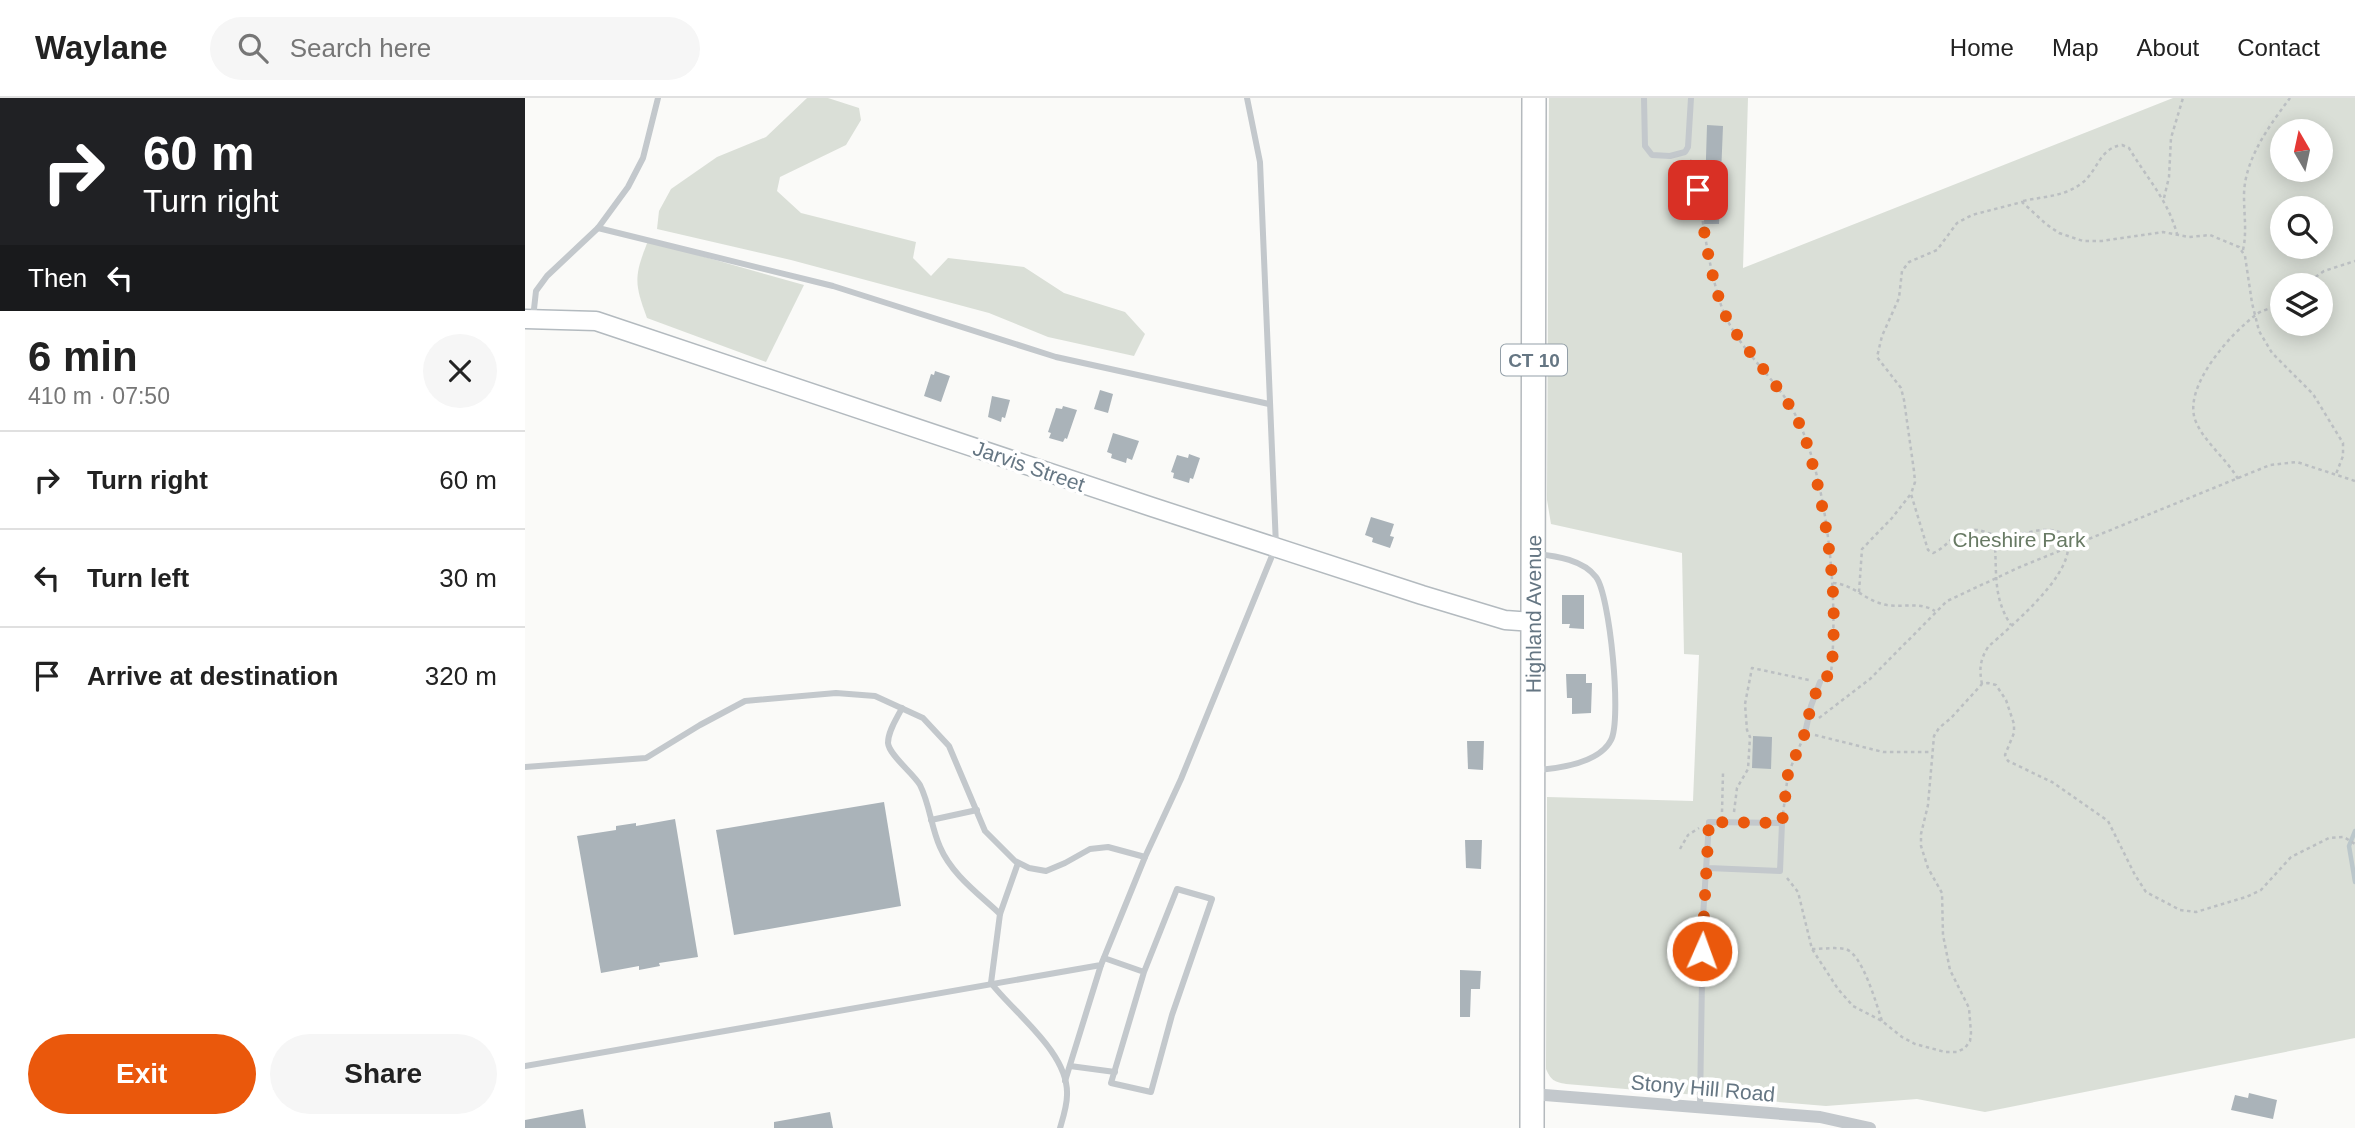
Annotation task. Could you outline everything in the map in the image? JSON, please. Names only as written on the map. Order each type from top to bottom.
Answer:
[{"type":"highway","name":"Highland Avenue","points":[[1532,1128],[1534,98]]},
{"type":"street","name":"Jarvis Street","points":[[529,319],[596,321],[1152,508],[1489,616],[1533,622]]},
{"type":"street","name":"Stony Hill Road","points":[[1532,1094],[1820,1117],[1870,1128]]},
{"type":"lane","points":[[529,319],[536,291],[547,276],[598,228],[628,187],[643,158],[658,98]]},
{"type":"lane","points":[[1065,1083],[1102,962],[1145,857],[1181,779],[1276,546],[1260,162],[1247,98]]},
{"type":"lane","points":[[1644,98],[1645,146],[1652,155],[1662,156],[1685,152],[1688,147],[1691,98]]},
{"type":"lane","points":[[598,228],[833,286],[1056,357],[1269,404]]},
{"type":"lane","points":[[1533,553],[1579,564],[1596,577],[1606,611],[1614,676],[1612,740],[1593,757],[1571,764],[1534,770]]},
{"type":"lane","points":[[1805,733],[1820,682]]},
{"type":"lane","points":[[525,766],[646,758],[745,701],[837,693],[875,696],[923,718],[949,746],[985,831],[1018,863],[1046,871],[1090,849],[1108,847],[1145,857]]},
{"type":"lane","points":[[902,708],[889,733],[888,744],[891,752],[919,784],[940,849],[948,862],[959,877],[1000,914]]},
{"type":"lane","points":[[931,820],[977,810]]},
{"type":"lane","points":[[1700,1106],[1703,917],[1709,822],[1782,823],[1780,871],[1708,868]]},
{"type":"lane","points":[[1018,863],[1000,914],[991,983],[1030,1025],[1051,1051],[1063,1072],[1067,1094],[1061,1128]]},
{"type":"lane","points":[[1177,889],[1212,899],[1172,1015],[1151,1092],[1111,1083],[1145,972],[1177,889]]},
{"type":"lane","points":[[525,1066],[1102,962],[1145,972]]},
{"type":"lane","points":[[1070,1066],[1115,1072]]},
{"type":"path","points":[[2164,198],[2169,177],[2171,138],[2183,98]]},
{"type":"path","points":[[2290,98],[2261,142],[2246,171],[2246,239],[2243,251],[2259,331],[2271,353],[2313,394],[2343,443],[2343,456],[2336,474]]},
{"type":"path","points":[[1859,592],[1862,549],[1911,494],[1915,482],[1901,388],[1877,357],[1882,335],[1899,298],[1902,271],[1909,262],[1937,250],[1957,223],[1972,215],[2065,194],[2083,182],[2107,150],[2122,145],[2129,148],[2164,198],[2177,234]]},
{"type":"path","points":[[1685,152],[1695,168],[1703,225],[1722,308],[1750,354],[1787,400],[1809,448],[1823,511],[1833,583],[1834,642],[1831,673],[1820,682],[1752,668],[1745,704],[1750,737],[1748,769],[1737,788],[1733,822]]},
{"type":"path","points":[[2022,202],[2059,233],[2083,241],[2102,241],[2163,232],[2189,237],[2219,237],[2243,251]]},
{"type":"path","points":[[2321,273],[2355,261]]},
{"type":"path","points":[[2238,479],[2196,424],[2192,410],[2196,391],[2217,353],[2254,316],[2270,309]]},
{"type":"path","points":[[1782,823],[1788,774],[1805,733],[1825,712],[1870,679],[1935,611],[1965,591],[2270,465],[2297,462],[2355,481]]},
{"type":"path","points":[[1911,494],[1928,550],[1933,553],[1965,531],[1978,530],[2006,536],[2045,530],[2065,534],[2076,546]]},
{"type":"path","points":[[1994,535],[2000,603],[2011,625]]},
{"type":"path","points":[[1982,684],[1982,657],[1988,647],[2033,604],[2058,573],[2068,555],[2068,548]]},
{"type":"path","points":[[1833,583],[1847,585],[1880,603],[1921,604],[1935,611]]},
{"type":"path","points":[[1780,871],[1798,892],[1812,949],[1847,1000],[1882,1021],[1902,1037],[1930,1049],[1957,1052],[1965,1048],[1970,1041],[1969,1008],[1950,970],[1943,935],[1941,893],[1928,869],[1921,846],[1921,834],[1928,805],[1934,736],[1982,684],[1988,682],[1996,685],[2012,714],[2014,733],[2005,755],[2008,761],[2052,782],[2108,821],[2146,892],[2181,910],[2196,912],[2261,890],[2291,858],[2329,838],[2344,837],[2355,844]]},
{"type":"path","points":[[1805,733],[1883,752],[1932,752]]},
{"type":"path","points":[[1721,822],[1723,773]]},
{"type":"path","points":[[1680,849],[1688,835],[1695,830],[1709,827]]},
{"type":"path","points":[[1812,949],[1850,951],[1865,973],[1882,1021]]},
{"type":"green space","points":[[807,98],[828,98],[859,108],[861,120],[846,145],[780,177],[777,191],[801,213],[916,242],[913,258],[931,276],[948,258],[1024,267],[1064,293],[1125,312],[1145,334],[1134,356],[1048,337],[989,313],[791,260],[657,229],[659,211],[671,189],[717,157],[766,137]]},
{"type":"green space","name":"Cheshire Park","points":[[1549,98],[1748,98],[1743,268],[2173,98],[2355,98],[2355,1038],[1985,1112],[1917,1099],[1826,1106],[1566,1084],[1553,1080],[1546,1069],[1547,797],[1693,801],[1699,655],[1684,654],[1682,553],[1551,524],[1547,500]]},
{"type":"green space","points":[[648,241],[804,285],[766,362],[647,318],[637,280]]},
{"type":"building","points":[[1707,125],[1723,126],[1719,224],[1704,224]]},
{"type":"building","points":[[935,371],[950,376],[941,402],[924,396],[931,374],[934,375]]},
{"type":"building","points":[[1100,390],[1113,394],[1108,413],[1094,409]]},
{"type":"building","points":[[992,396],[1010,400],[1005,418],[1002,417],[1001,422],[988,417]]},
{"type":"building","points":[[1063,406],[1077,410],[1067,439],[1063,442],[1049,438],[1051,433],[1048,432],[1056,408],[1062,409]]},
{"type":"building","points":[[1113,433],[1139,441],[1132,460],[1127,458],[1126,463],[1111,458],[1112,454],[1107,452]]},
{"type":"building","points":[[1189,454],[1200,458],[1189,483],[1173,478],[1174,473],[1171,472],[1177,455],[1188,458]]},
{"type":"building","points":[[1371,517],[1394,524],[1390,536],[1394,537],[1390,548],[1372,542],[1373,538],[1365,535]]},
{"type":"building","points":[[1562,595],[1584,595],[1584,629],[1569,628],[1570,624],[1562,624]]},
{"type":"building","points":[[1566,674],[1586,674],[1586,683],[1592,683],[1591,713],[1572,714],[1572,698],[1567,698]]},
{"type":"building","points":[[1753,736],[1772,737],[1771,769],[1752,768]]},
{"type":"building","points":[[1467,741],[1484,741],[1483,770],[1468,769]]},
{"type":"building","points":[[884,802],[901,906],[734,935],[716,830]]},
{"type":"building","points":[[675,819],[698,957],[659,963],[660,966],[639,970],[639,966],[601,973],[577,836],[616,830],[616,826],[636,823],[636,826]]},
{"type":"building","points":[[1465,840],[1482,840],[1481,869],[1466,868]]},
{"type":"building","points":[[1460,970],[1481,971],[1480,989],[1471,989],[1470,1017],[1460,1017]]},
{"type":"building","points":[[2249,1093],[2277,1100],[2273,1119],[2231,1110],[2235,1095],[2248,1098]]},
{"type":"building","points":[[583,1109],[586,1128],[525,1128],[525,1120]]},
{"type":"building","points":[[830,1112],[833,1128],[774,1128],[774,1122]]},
{"type":"waterway","points":[[2355,831],[2349,846],[2355,882]]},
{"type":"route","points":[[1698,190],[1722,308],[1750,354],[1787,400],[1809,448],[1827,535],[1833,583],[1834,642],[1831,673],[1820,682],[1807,718],[1805,733],[1788,774],[1782,823],[1709,822],[1702,951]]}]
